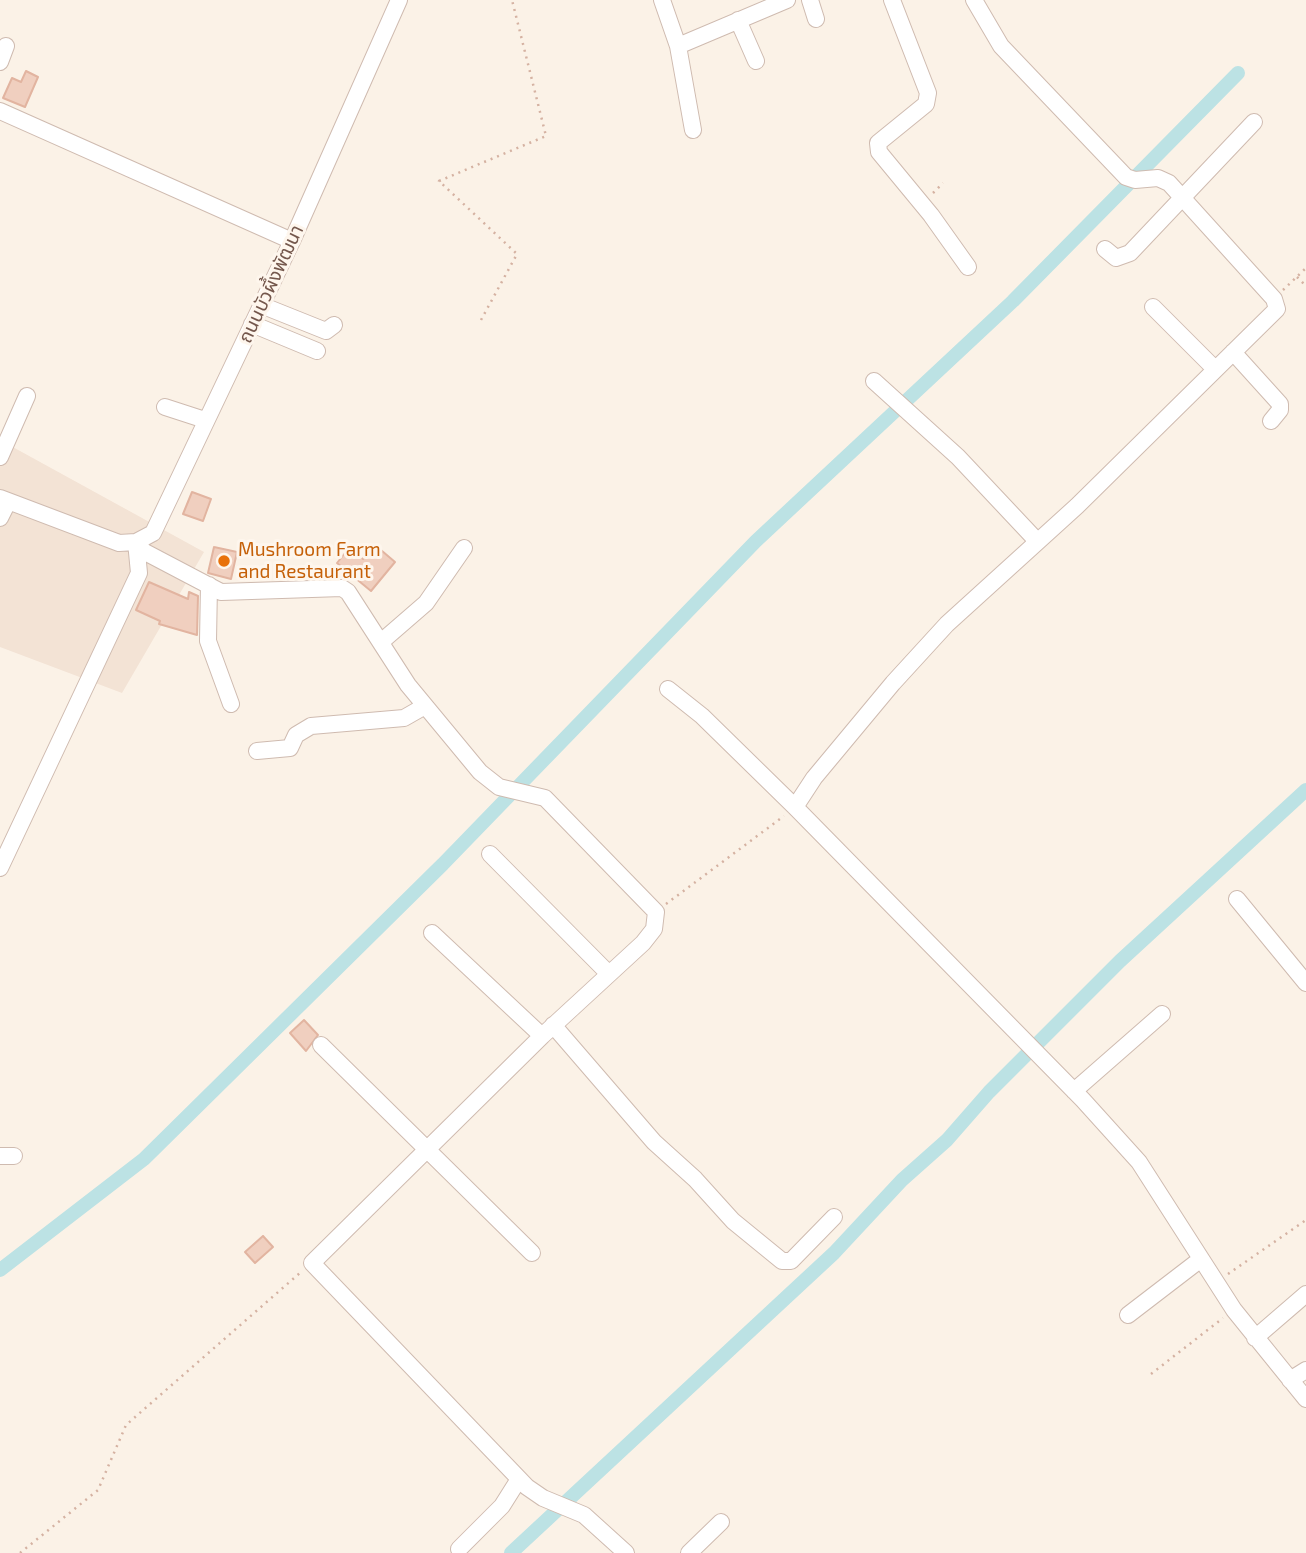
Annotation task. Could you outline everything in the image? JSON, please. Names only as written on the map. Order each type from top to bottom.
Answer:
[{"type":"street","name":"ถนนบัวผึ้งพัฒนา","points":[[131,542],[153,533],[292,241],[399,0]]},
{"type":"street","points":[[662,0],[678,46],[693,130]]},
{"type":"street","points":[[678,46],[788,0]]},
{"type":"street","points":[[810,0],[816,19]]},
{"type":"street","points":[[892,0],[926,82],[928,93],[926,104],[878,143],[879,152],[931,215],[968,267]]},
{"type":"street","points":[[795,807],[814,778],[893,682],[947,624],[1037,541],[1277,309],[1274,299],[1169,183],[1158,178],[1135,180],[1126,177],[1001,46],[974,0]]},
{"type":"street","points":[[738,20],[756,61]]},
{"type":"street","points":[[0,62],[6,46]]},
{"type":"street","points":[[0,111],[292,241]]},
{"type":"street","points":[[1105,249],[1116,258],[1130,253],[1254,122]]},
{"type":"street","points":[[261,305],[326,331],[334,325]]},
{"type":"street","points":[[1153,307],[1215,369]]},
{"type":"street","points":[[252,324],[317,351]]},
{"type":"street","points":[[1233,352],[1280,404],[1280,410],[1271,421]]},
{"type":"street","points":[[874,381],[958,457],[1037,541]]},
{"type":"street","points":[[0,457],[27,396]]},
{"type":"street","points":[[165,407],[205,420]]},
{"type":"street","points":[[0,518],[4,500],[131,542],[209,585],[232,594],[342,588],[357,603],[425,706],[480,772],[499,788],[526,791],[545,798],[656,912],[654,929],[610,974],[547,1030],[312,1262],[519,1479],[543,1498],[571,1508],[594,1522],[626,1553]]},
{"type":"street","points":[[0,868],[139,573],[131,542]]},
{"type":"street","points":[[381,642],[426,603],[464,548]]},
{"type":"street","points":[[209,585],[208,641],[231,704]]},
{"type":"street","points":[[668,689],[702,716],[795,807],[1074,1091],[1139,1162],[1234,1310],[1306,1399]]},
{"type":"street","points":[[257,751],[290,748],[296,735],[311,726],[404,718],[425,706]]},
{"type":"street","points":[[491,854],[610,974]]},
{"type":"street","points":[[1237,899],[1306,984]]},
{"type":"street","points":[[432,933],[547,1030],[733,1221],[782,1261],[791,1261],[834,1217]]},
{"type":"street","points":[[1074,1091],[1162,1014]]},
{"type":"street","points":[[321,1045],[532,1253]]},
{"type":"street","points":[[1128,1315],[1201,1259]]},
{"type":"street","points":[[1255,1338],[1306,1294]]},
{"type":"street","points":[[1290,1380],[1306,1370]]},
{"type":"street","points":[[459,1549],[502,1506],[519,1479]]},
{"type":"street","points":[[689,1553],[721,1522]]},
{"type":"path","points":[[481,320],[517,254],[439,181],[546,136],[512,0]]},
{"type":"path","points":[[1274,299],[1306,268]]},
{"type":"path","points":[[1297,277],[1306,286]]},
{"type":"path","points":[[656,912],[795,807]]},
{"type":"path","points":[[1215,1283],[1306,1220]]},
{"type":"path","points":[[20,1553],[98,1489],[126,1425],[312,1262]]},
{"type":"path","points":[[1151,1374],[1234,1310]]},
{"type":"shaded area","points":[[0,440],[204,552],[122,693],[0,647]]},
{"type":"building","points":[[26,71],[38,77],[25,107],[3,98],[12,78],[21,82]]},
{"type":"building","points":[[192,492],[211,499],[203,521],[183,514]]},
{"type":"building","points":[[375,545],[395,562],[371,591],[337,563],[349,548],[363,559]]},
{"type":"building","points":[[214,547],[237,552],[231,579],[208,573]]},
{"type":"building","points":[[149,582],[188,599],[189,592],[198,596],[197,635],[159,624],[160,621],[136,610]]},
{"type":"building","points":[[304,1020],[318,1035],[306,1051],[290,1033]]},
{"type":"building","points":[[263,1236],[273,1247],[255,1263],[245,1252]]},
{"type":"waterway","points":[[0,1270],[144,1159],[443,864],[756,541],[1013,301],[1238,73]]},
{"type":"waterway","points":[[511,1553],[834,1253],[902,1180],[947,1140],[989,1092],[1120,961],[1306,790]]},
{"type":"place","name":"Mushroom Farm and Restaurant","points":[[224,561]]}]
